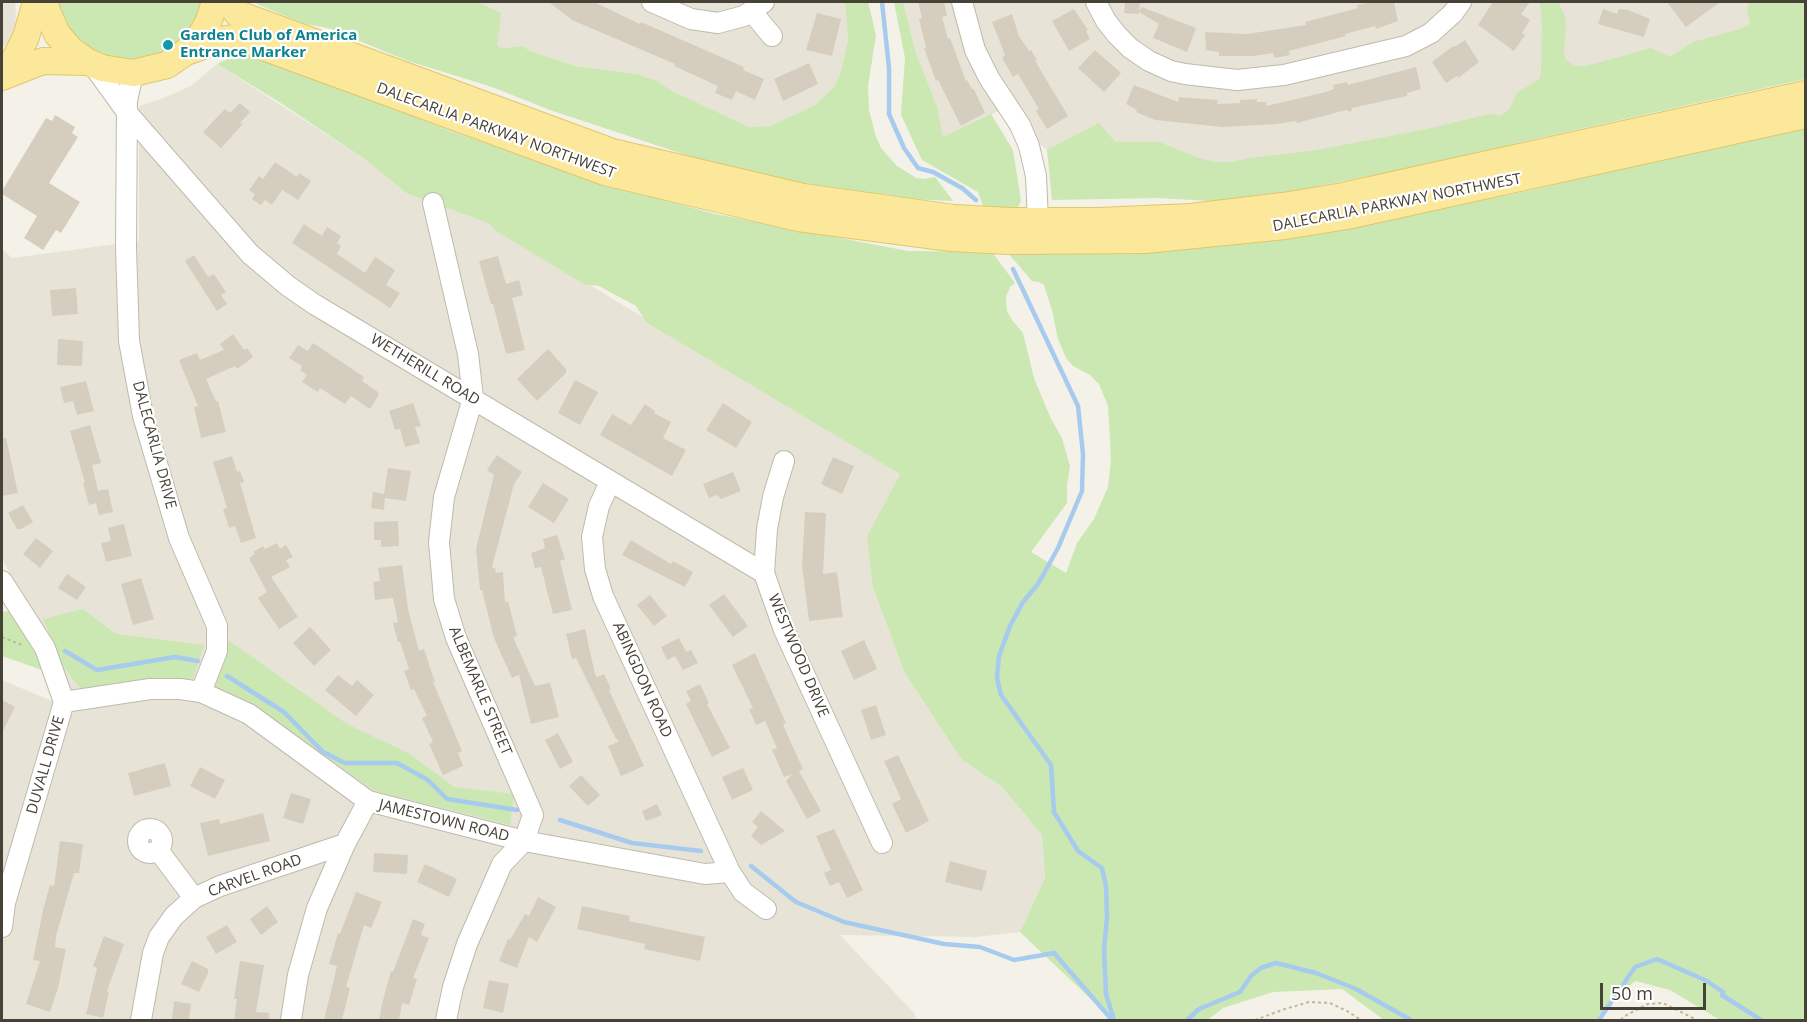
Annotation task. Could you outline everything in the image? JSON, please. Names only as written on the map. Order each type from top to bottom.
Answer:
[{"type":"main road","points":[[4,76],[26,37],[36,2]]},
{"type":"main road","points":[[45,2],[46,11],[57,34],[71,50],[90,63],[113,71],[133,73],[167,65],[186,52],[204,29],[215,2]]},
{"type":"main road","name":"DALECARLIA PARKWAY NORTHWEST","points":[[228,2],[238,14],[612,152],[803,197],[954,218],[1038,222],[1110,221],[1176,218],[1252,210],[1313,201],[1806,94]]},
{"type":"main road","name":"DALECARLIA PARKWAY NORTHWEST","points":[[186,52],[220,40],[233,39],[250,42],[605,172],[798,218],[951,238],[1008,242],[1145,240],[1285,226],[1359,213],[1806,115]]},
{"type":"main road","points":[[4,76],[43,61],[90,63]]},
{"type":"street","points":[[652,2],[691,19],[709,22],[727,22],[758,7],[772,36]]},
{"type":"street","points":[[962,2],[970,38],[978,57],[1020,125],[1029,146],[1036,176],[1038,222]]},
{"type":"street","points":[[1096,2],[1117,36],[1149,61],[1185,75],[1237,80],[1284,75],[1401,48],[1431,33],[1453,13],[1461,2]]},
{"type":"street","points":[[90,63],[129,115]]},
{"type":"street","name":"DALECARLIA DRIVE","points":[[133,73],[128,101],[126,248],[129,341],[143,416],[179,538],[217,626],[217,651],[201,692]]},
{"type":"street","name":"WETHERILL ROAD","points":[[129,115],[250,254],[314,304],[764,573]]},
{"type":"street","name":"ALBEMARLE STREET","points":[[433,203],[468,354],[473,398],[444,497],[439,542],[444,599],[456,638],[533,815],[524,841],[502,864],[467,944],[453,987],[446,1020]]},
{"type":"street","name":"WESTWOOD DRIVE","points":[[784,461],[772,496],[764,573],[784,630],[882,843]]},
{"type":"street","name":"ABINGDON ROAD","points":[[610,482],[598,506],[592,537],[595,569],[603,596],[730,872]]},
{"type":"street","name":"DUVALL DRIVE","points":[[2,927],[5,903],[64,702],[45,648],[4,592]]},
{"type":"street","name":"JAMESTOWN ROAD","points":[[64,702],[150,689],[201,692],[249,714],[368,801],[524,841],[705,874],[730,872]]},
{"type":"street","points":[[291,1020],[298,975],[317,908],[345,844],[368,801]]},
{"type":"street","name":"CARVEL ROAD","points":[[141,1020],[153,953],[159,937],[174,916],[194,898],[220,886],[345,844]]},
{"type":"street","points":[[158,850],[194,898]]},
{"type":"street","points":[[730,872],[743,892],[766,909]]},
{"type":"path","points":[[1255,1020],[1309,1002],[1330,1003],[1361,1020]]},
{"type":"path","points":[[1621,1020],[1648,1004],[1663,1003],[1697,1020]]},
{"type":"shaded area","points":[[2,2],[15,2],[16,14],[15,31],[2,47]]},
{"type":"shaded area","points":[[478,2],[845,2],[848,39],[841,72],[834,87],[815,105],[770,126],[748,127],[672,91],[657,81],[637,74],[577,66],[530,51],[523,46],[502,48],[496,46]]},
{"type":"shaded area","points":[[903,2],[1764,2],[1749,42],[1424,139],[1258,174],[1163,170],[1047,150],[999,111],[943,138],[937,106],[916,53]]},
{"type":"shaded area","points":[[217,64],[366,160],[406,193],[490,224],[900,474],[867,536],[905,673],[961,759],[1002,787],[1042,835],[1045,878],[1020,932],[976,937],[840,935],[914,1013],[917,1020],[2,1020],[2,680],[78,712],[46,638],[2,559],[2,249],[12,258],[139,241],[139,106],[191,86]]},
{"type":"green space","points":[[53,2],[203,2],[196,22],[173,47],[159,55],[126,61],[93,53],[67,32]]},
{"type":"green space","points":[[255,2],[478,2],[501,13],[497,46],[502,48],[523,46],[530,51],[576,66],[637,74],[657,81],[672,91],[749,127],[770,126],[815,105],[834,87],[841,72],[848,39],[845,2],[868,2],[876,35],[868,86],[869,110],[876,137],[881,148],[897,166],[916,178],[935,177],[953,201],[863,194],[795,183],[686,155],[550,110],[492,87],[408,61],[328,28],[305,24]]},
{"type":"green space","points":[[894,2],[903,2],[916,53],[937,106],[943,137],[991,114],[1013,150],[1021,201],[1014,214],[985,211],[978,192],[922,160],[901,115],[905,58]]},
{"type":"green space","points":[[1540,2],[1558,2],[1565,16],[1564,55],[1566,60],[1575,66],[1586,66],[1651,48],[1670,57],[1693,42],[1740,29],[1750,24],[1747,10],[1749,4],[1744,2],[1805,2],[1805,79],[1463,157],[1294,191],[1210,201],[1158,198],[1052,200],[1047,150],[1099,123],[1115,142],[1159,142],[1199,158],[1215,162],[1232,162],[1311,151],[1427,129],[1489,114],[1500,116],[1509,110],[1517,93],[1539,79],[1541,74]]},
{"type":"green space","points":[[266,57],[448,130],[581,177],[715,214],[908,251],[992,252],[1015,283],[1010,287],[1006,297],[1007,311],[1023,333],[1034,378],[1051,419],[1062,438],[1070,466],[1067,503],[1031,552],[1066,573],[1077,543],[1094,519],[1108,487],[1111,459],[1108,406],[1099,384],[1090,375],[1073,366],[1066,358],[1058,339],[1044,285],[1032,281],[1007,252],[1078,254],[1180,250],[1295,238],[1532,190],[1702,149],[1805,128],[1805,1020],[1720,1020],[1670,990],[1635,981],[1606,1006],[1598,1020],[1384,1020],[1342,989],[1273,992],[1223,1008],[1208,1020],[1113,1020],[1020,932],[1045,878],[1042,835],[1002,787],[961,759],[905,673],[873,587],[867,536],[900,474],[646,322],[636,306],[599,286],[584,284],[496,231],[490,224],[406,193],[366,160],[217,64],[229,58]]},
{"type":"green space","points":[[83,609],[116,634],[204,645],[193,679],[137,682],[82,690],[64,668],[43,619]]},
{"type":"green space","points":[[9,611],[15,615],[48,672],[2,656],[2,612]]},
{"type":"green space","points":[[228,640],[347,724],[410,754],[454,787],[514,794],[510,825],[375,791],[248,701],[215,689]]},
{"type":"building","points":[[549,2],[594,2],[640,24],[641,22],[744,67],[743,70],[764,79],[755,100],[736,91],[732,100],[715,93],[718,86],[674,66],[675,64],[572,20]]},
{"type":"building","points":[[918,2],[944,2],[947,16],[942,17],[948,39],[950,38],[966,81],[974,89],[985,113],[961,126],[938,80],[936,81],[924,48],[926,47],[919,19],[922,18]]},
{"type":"building","points":[[1125,2],[1140,2],[1139,11],[1142,7],[1196,28],[1187,52],[1153,38],[1159,24],[1139,12],[1139,14],[1124,13]]},
{"type":"building","points":[[1365,2],[1394,2],[1398,21],[1376,29],[1375,26],[1345,34],[1346,36],[1289,51],[1290,55],[1274,58],[1273,53],[1253,56],[1219,56],[1219,52],[1206,50],[1205,32],[1247,34],[1306,25],[1305,22],[1358,8],[1357,5]]},
{"type":"building","points":[[1493,2],[1530,2],[1521,14],[1530,20],[1522,33],[1525,35],[1514,51],[1478,25]]},
{"type":"building","points":[[1667,2],[1720,2],[1686,27]]},
{"type":"building","points":[[1074,9],[1088,30],[1086,31],[1090,39],[1069,51],[1052,21]]},
{"type":"building","points":[[1603,9],[1617,14],[1619,9],[1628,10],[1650,19],[1644,37],[1598,24]]},
{"type":"building","points":[[817,13],[841,19],[832,56],[806,50]]},
{"type":"building","points":[[1012,14],[1019,36],[1029,51],[1031,50],[1037,60],[1035,61],[1068,116],[1047,129],[1036,111],[1039,109],[1018,74],[1013,77],[1002,58],[1005,55],[992,22]]},
{"type":"building","points":[[1465,40],[1479,62],[1458,78],[1457,76],[1446,83],[1432,62]]},
{"type":"building","points":[[1095,50],[1121,73],[1104,92],[1078,68]]},
{"type":"building","points":[[809,63],[818,84],[783,101],[774,79]]},
{"type":"building","points":[[1416,67],[1421,89],[1407,93],[1407,96],[1352,108],[1351,112],[1346,110],[1297,123],[1296,121],[1222,127],[1155,120],[1136,112],[1137,110],[1126,104],[1134,85],[1178,102],[1179,97],[1218,100],[1217,104],[1240,103],[1240,100],[1257,99],[1257,102],[1266,102],[1266,106],[1326,92],[1334,89],[1333,85],[1347,82],[1348,85]]},
{"type":"building","points":[[240,103],[250,112],[240,123],[243,124],[221,148],[203,132],[225,109],[230,113]]},
{"type":"building","points":[[55,115],[75,127],[72,133],[78,137],[49,183],[80,202],[61,233],[56,230],[43,250],[24,238],[37,216],[2,194],[2,191],[46,118],[52,121]]},
{"type":"building","points":[[275,162],[297,177],[299,173],[311,181],[298,200],[282,190],[272,205],[265,200],[261,205],[252,199],[255,194],[249,190],[259,176],[263,179]]},
{"type":"building","points":[[304,224],[322,236],[327,227],[341,236],[337,243],[341,246],[337,254],[365,273],[375,257],[395,270],[386,285],[400,293],[390,308],[292,243]]},
{"type":"building","points":[[194,255],[208,277],[214,274],[226,292],[221,295],[227,304],[217,311],[185,261]]},
{"type":"building","points":[[498,256],[506,284],[519,280],[523,295],[512,298],[525,350],[506,354],[479,261]]},
{"type":"building","points":[[76,288],[78,314],[52,316],[50,290]]},
{"type":"building","points":[[233,334],[244,350],[247,348],[253,357],[237,369],[235,366],[206,379],[216,402],[218,401],[226,432],[201,438],[194,407],[198,406],[179,360],[197,353],[200,360],[224,350],[220,344]]},
{"type":"building","points":[[58,339],[83,341],[82,366],[57,365]]},
{"type":"building","points":[[313,343],[364,377],[362,381],[378,392],[370,409],[351,396],[345,404],[320,388],[318,392],[302,382],[307,375],[300,370],[302,366],[289,358],[298,345],[308,351]]},
{"type":"building","points":[[548,349],[566,369],[566,373],[537,401],[517,379]]},
{"type":"building","points":[[575,380],[598,392],[580,425],[558,413]]},
{"type":"building","points":[[86,381],[94,411],[77,415],[73,401],[64,403],[60,387]]},
{"type":"building","points":[[413,403],[421,426],[415,427],[420,443],[405,447],[400,429],[395,430],[389,411]]},
{"type":"building","points":[[723,403],[752,422],[736,448],[706,430]]},
{"type":"building","points":[[645,404],[655,411],[654,413],[671,422],[663,438],[686,450],[672,476],[600,435],[612,414],[631,425]]},
{"type":"building","points":[[90,425],[101,463],[92,465],[98,491],[108,489],[113,512],[99,515],[96,503],[89,505],[70,431]]},
{"type":"building","points":[[2,438],[6,438],[18,493],[2,496]]},
{"type":"building","points":[[497,455],[522,472],[514,484],[492,567],[496,569],[495,573],[503,572],[505,602],[508,601],[517,636],[513,637],[535,686],[550,683],[559,717],[531,724],[519,675],[512,678],[494,638],[482,590],[480,590],[476,549],[494,475],[487,470]]},
{"type":"building","points":[[232,456],[237,472],[240,471],[244,482],[240,483],[256,538],[241,543],[235,526],[229,528],[223,509],[227,508],[213,462]]},
{"type":"building","points":[[833,457],[854,466],[842,494],[821,484]]},
{"type":"building","points":[[388,468],[411,471],[406,501],[385,498],[384,510],[371,508],[373,492],[384,494]]},
{"type":"building","points":[[733,472],[741,491],[721,499],[717,495],[709,498],[703,484]]},
{"type":"building","points":[[543,483],[569,499],[554,523],[528,507]]},
{"type":"building","points":[[23,505],[33,522],[17,529],[8,513]]},
{"type":"building","points":[[805,512],[826,513],[823,574],[837,572],[843,617],[809,621],[802,565]]},
{"type":"building","points":[[398,521],[399,546],[381,547],[381,540],[374,540],[374,522]]},
{"type":"building","points":[[124,524],[132,556],[106,562],[101,543],[111,541],[108,528]]},
{"type":"building","points":[[557,535],[565,559],[560,561],[572,610],[553,614],[541,567],[535,568],[531,553],[545,548],[543,539]]},
{"type":"building","points":[[36,538],[53,551],[40,568],[23,554]]},
{"type":"building","points":[[631,540],[671,564],[673,561],[693,572],[685,587],[622,555]]},
{"type":"building","points":[[277,543],[280,549],[286,545],[293,557],[286,560],[290,567],[271,577],[298,617],[279,629],[258,598],[267,592],[249,558],[255,554],[253,552],[263,546],[265,549]]},
{"type":"building","points":[[402,565],[408,609],[419,651],[424,649],[435,682],[433,682],[462,751],[458,753],[463,766],[443,775],[429,744],[433,742],[422,718],[427,716],[414,689],[411,690],[404,671],[409,669],[393,623],[398,622],[393,598],[375,600],[373,582],[380,581],[378,568]]},
{"type":"building","points":[[67,574],[86,587],[77,600],[58,588]]},
{"type":"building","points":[[141,578],[154,619],[133,625],[121,584]]},
{"type":"building","points":[[724,594],[748,626],[733,637],[709,605]]},
{"type":"building","points":[[650,595],[667,616],[654,626],[637,605]]},
{"type":"building","points":[[310,627],[331,650],[314,666],[293,643]]},
{"type":"building","points":[[585,629],[595,674],[597,677],[604,674],[644,766],[621,776],[608,746],[618,742],[618,739],[576,658],[572,659],[566,634]]},
{"type":"building","points":[[679,638],[686,652],[691,650],[698,663],[683,670],[675,656],[667,660],[661,647]]},
{"type":"building","points":[[864,640],[877,669],[854,680],[841,651]]},
{"type":"building","points":[[755,653],[786,723],[783,725],[803,769],[799,771],[821,811],[807,819],[786,781],[792,774],[784,777],[772,750],[777,748],[765,721],[756,725],[749,709],[753,708],[732,665]]},
{"type":"building","points":[[338,675],[352,686],[357,680],[374,695],[356,716],[325,690]]},
{"type":"building","points":[[700,684],[709,703],[707,704],[730,748],[712,757],[686,704],[691,701],[686,691]]},
{"type":"building","points":[[2,700],[15,707],[2,733]]},
{"type":"building","points":[[876,705],[886,735],[871,740],[861,710]]},
{"type":"building","points":[[558,733],[573,762],[560,769],[545,740]]},
{"type":"building","points":[[898,755],[929,821],[906,833],[892,804],[901,799],[884,761]]},
{"type":"building","points":[[165,763],[171,786],[134,796],[128,773]]},
{"type":"building","points":[[200,767],[225,780],[215,799],[190,786]]},
{"type":"building","points":[[743,768],[753,790],[732,800],[722,777]]},
{"type":"building","points":[[581,775],[600,795],[588,806],[569,786]]},
{"type":"building","points":[[291,793],[311,799],[303,824],[283,818]]},
{"type":"building","points":[[657,804],[662,815],[646,821],[642,811]]},
{"type":"building","points":[[761,811],[785,831],[761,845],[751,836],[758,827],[752,822]]},
{"type":"building","points":[[263,813],[270,841],[208,856],[200,823],[219,819],[220,824]]},
{"type":"building","points":[[834,829],[863,890],[847,898],[839,882],[830,886],[824,873],[831,870],[816,836]]},
{"type":"building","points":[[60,841],[83,844],[79,873],[74,873],[56,936],[55,947],[66,949],[58,988],[50,1012],[26,1004],[40,961],[33,960],[50,885],[54,886]]},
{"type":"building","points":[[374,853],[408,855],[407,874],[373,872]]},
{"type":"building","points":[[950,861],[987,871],[982,891],[945,882]]},
{"type":"building","points":[[425,864],[457,879],[449,897],[417,882]]},
{"type":"building","points":[[356,892],[382,902],[371,928],[364,925],[346,987],[350,988],[342,1020],[324,1020],[337,966],[329,964],[338,933],[340,934]]},
{"type":"building","points":[[538,897],[556,907],[537,942],[529,937],[517,968],[499,961],[508,939],[510,940],[525,914],[529,916]]},
{"type":"building","points":[[267,906],[278,922],[261,935],[250,919]]},
{"type":"building","points":[[582,906],[630,916],[629,921],[705,937],[700,961],[644,949],[645,944],[577,929]]},
{"type":"building","points":[[413,919],[425,924],[421,935],[429,938],[413,978],[417,979],[409,1005],[402,1003],[399,1020],[379,1020],[391,971],[393,972]]},
{"type":"building","points":[[227,925],[237,942],[216,954],[206,937]]},
{"type":"building","points":[[104,936],[124,944],[107,991],[109,992],[103,1018],[86,1014],[97,968],[93,966]]},
{"type":"building","points":[[192,961],[208,969],[199,992],[181,984]]},
{"type":"building","points":[[240,961],[264,965],[256,1012],[269,1013],[269,1020],[234,1020],[237,999],[234,999]]},
{"type":"building","points":[[489,980],[509,984],[503,1013],[483,1008]]},
{"type":"building","points":[[174,1001],[191,1004],[189,1020],[172,1020]]},
{"type":"waterway","points":[[882,2],[889,68],[889,114],[904,148],[918,168],[933,172],[962,188],[976,200]]},
{"type":"waterway","points":[[1013,269],[1078,406],[1083,454],[1082,491],[1058,548],[1038,584],[1023,602],[1010,626],[999,656],[997,678],[1001,695],[1051,765],[1054,812],[1078,851],[1102,868],[1106,886],[1107,917],[1104,950],[1106,994],[1114,1020]]},
{"type":"waterway","points":[[65,651],[97,670],[175,657],[198,661]]},
{"type":"waterway","points":[[227,676],[284,712],[323,752],[345,763],[397,763],[428,780],[447,799],[517,810]]},
{"type":"waterway","points":[[560,820],[632,843],[701,851]]},
{"type":"waterway","points":[[751,866],[796,902],[844,922],[944,944],[980,947],[1014,960],[1054,953],[1112,1020]]},
{"type":"waterway","points":[[1599,1020],[1635,967],[1657,959],[1707,981],[1723,992],[1722,995],[1761,1020]]},
{"type":"waterway","points":[[1187,1020],[1199,1009],[1240,992],[1251,976],[1261,968],[1276,963],[1316,973],[1356,989],[1411,1020]]},
{"type":"place","name":"Garden Club of America Entrance Marker","points":[[168,45]]}]
